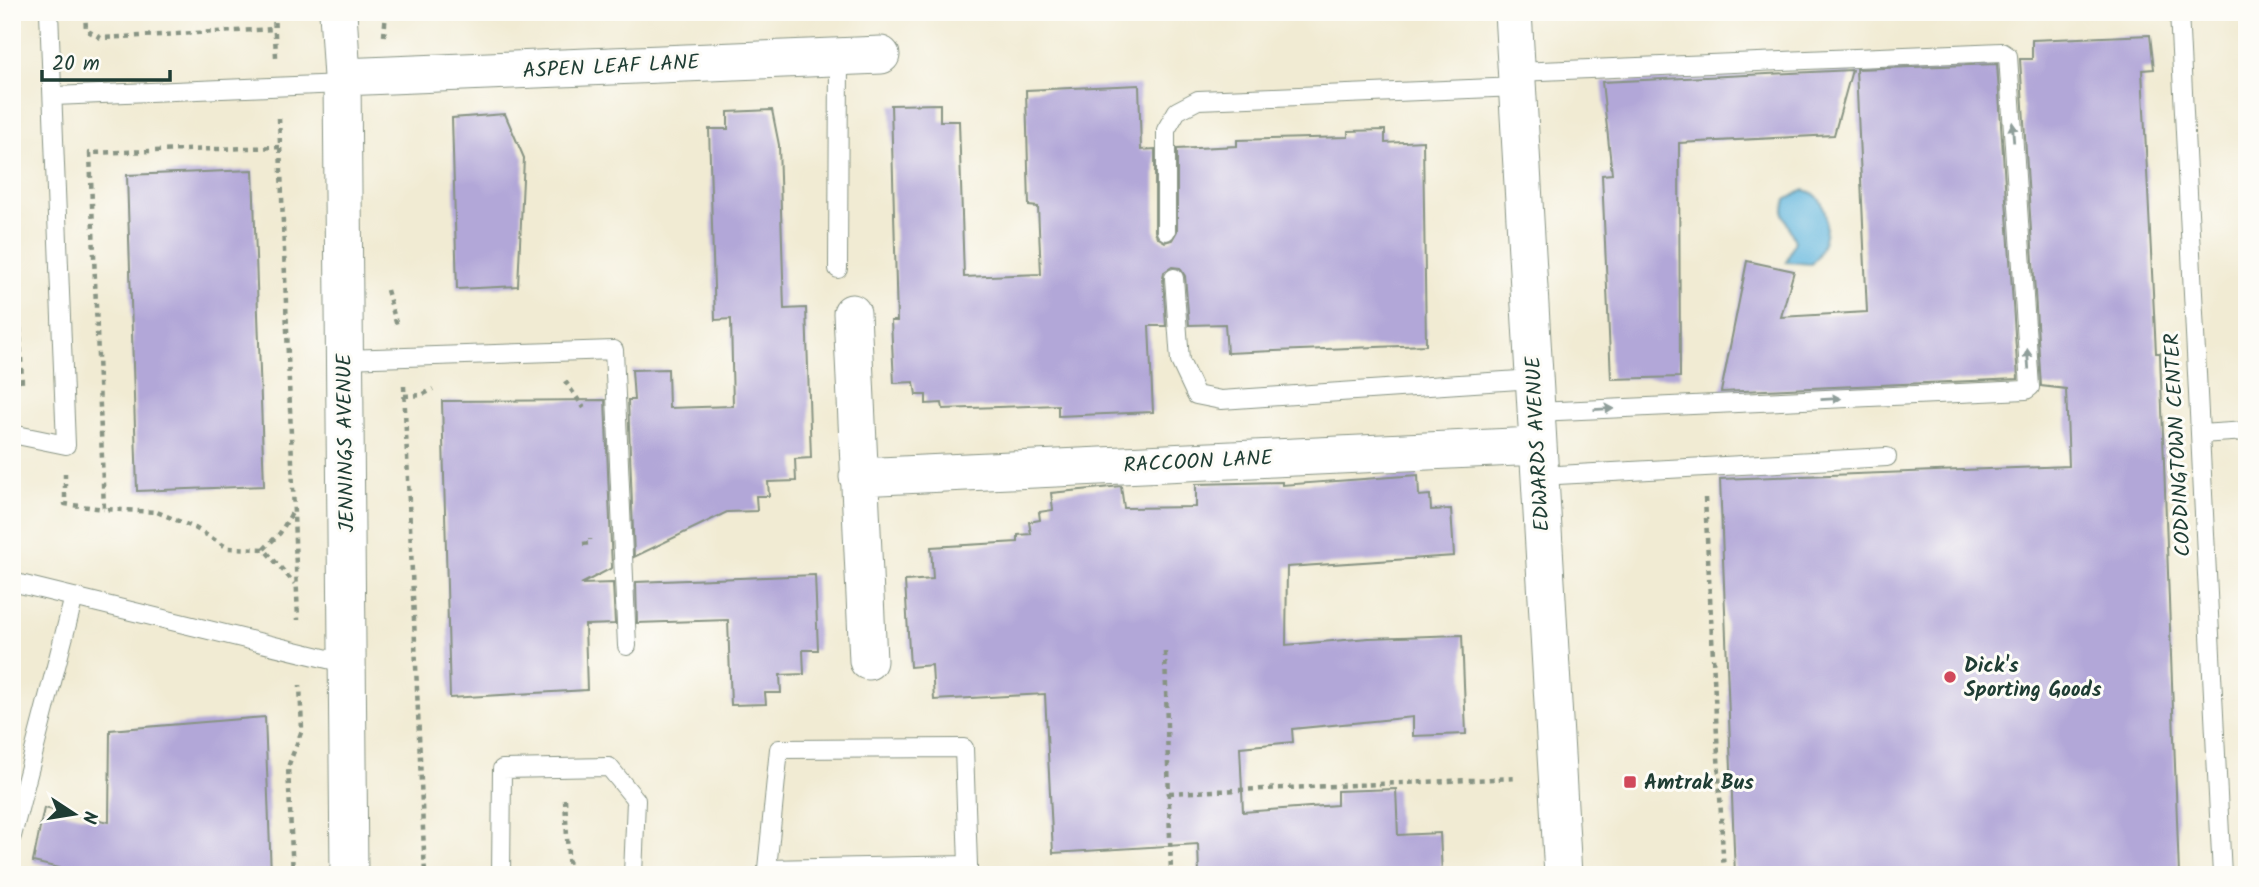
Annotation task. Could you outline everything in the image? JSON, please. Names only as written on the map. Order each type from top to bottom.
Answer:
[{"type":"street","name":"JENNINGS AVENUE","points":[[338,12],[342,80],[349,875]]},
{"type":"street","name":"EDWARDS AVENUE","points":[[1513,12],[1563,875]]},
{"type":"street","name":"ASPEN LEAF LANE","points":[[342,80],[881,55]]},
{"type":"street","points":[[852,313],[868,661]]},
{"type":"street","name":"RACCOON LANE","points":[[858,477],[1536,428]]},
{"type":"lane","points":[[12,434],[66,445],[49,12]]},
{"type":"lane","name":"CODDINGTOWN CENTER","points":[[2179,12],[2222,875]]},
{"type":"lane","points":[[1166,231],[1166,130],[1177,111],[1198,100],[2002,52],[2008,56],[2030,387],[2026,390],[1536,428]]},
{"type":"lane","points":[[838,269],[839,56]]},
{"type":"lane","points":[[54,96],[278,87],[342,80]]},
{"type":"lane","points":[[1174,278],[1180,361],[1196,395],[1221,400],[1887,457]]},
{"type":"lane","points":[[345,359],[403,360],[614,349],[627,646]]},
{"type":"lane","points":[[2200,434],[2247,432]]},
{"type":"lane","points":[[12,582],[348,664]]},
{"type":"lane","points":[[12,836],[74,597]]},
{"type":"lane","points":[[964,748],[968,870],[767,872],[779,749],[964,748]]},
{"type":"lane","points":[[500,875],[502,769],[609,766],[636,800],[633,875]]},
{"type":"path","points":[[85,12],[86,30],[100,38],[275,29]]},
{"type":"path","points":[[274,12],[302,730],[288,767],[293,875]]},
{"type":"path","points":[[384,36],[386,12]]},
{"type":"path","points":[[12,98],[22,385],[12,382]]},
{"type":"path","points":[[104,509],[90,153],[280,147]]},
{"type":"path","points":[[385,285],[400,334],[403,360],[425,875]]},
{"type":"path","points":[[563,379],[584,408],[585,422]]},
{"type":"path","points":[[404,396],[422,395],[443,384]]},
{"type":"path","points":[[66,445],[65,504],[157,512],[195,528],[228,548],[264,549],[296,586]]},
{"type":"path","points":[[1705,499],[1724,875]]},
{"type":"path","points":[[264,549],[280,533],[294,510]]},
{"type":"path","points":[[583,544],[590,543],[589,530]]},
{"type":"path","points":[[1165,652],[1171,875]]},
{"type":"path","points":[[564,768],[569,875]]},
{"type":"path","points":[[1169,793],[1557,776]]},
{"type":"water","points":[[1803,190],[1814,194],[1825,211],[1825,235],[1811,264],[1786,262],[1795,241],[1783,214],[1786,200]]},
{"type":"building","name":"Dick's Sporting Goods","points":[[2150,35],[2154,69],[2142,70],[2156,353],[2160,353],[2179,875],[1735,875],[1720,479],[2069,466],[2066,389],[2041,386],[2020,59],[2032,59],[2032,40]]},
{"type":"building","points":[[1997,64],[2018,379],[1721,392],[1747,261],[1794,271],[1781,317],[1867,312],[1856,69]]},
{"type":"building","points":[[1852,70],[1834,135],[1679,143],[1680,377],[1611,379],[1602,175],[1612,174],[1602,82]]},
{"type":"building","points":[[1139,85],[1141,150],[1155,149],[1155,231],[1157,237],[1165,242],[1172,240],[1177,231],[1177,149],[1237,146],[1237,140],[1348,137],[1348,131],[1385,130],[1385,143],[1423,141],[1426,345],[1227,353],[1225,324],[1189,325],[1185,276],[1180,268],[1172,267],[1164,272],[1163,278],[1166,326],[1149,326],[1153,412],[1058,416],[1058,405],[943,409],[942,403],[926,404],[926,395],[916,395],[914,382],[894,383],[891,321],[897,321],[891,105],[940,104],[940,121],[959,121],[964,277],[1041,274],[1038,207],[1029,206],[1026,90]]},
{"type":"building","points":[[772,110],[779,145],[784,309],[806,308],[811,458],[795,459],[796,481],[768,482],[769,496],[756,496],[757,511],[727,512],[634,557],[628,400],[634,400],[632,370],[668,369],[669,408],[733,406],[731,319],[715,320],[709,129],[728,129],[728,112]]},
{"type":"building","points":[[505,114],[524,158],[518,286],[457,289],[452,118]]},
{"type":"building","points":[[253,170],[264,486],[137,491],[127,175]]},
{"type":"building","points":[[605,400],[612,568],[581,584],[613,583],[615,624],[585,625],[587,690],[450,698],[442,401]]},
{"type":"building","points":[[1418,475],[1419,496],[1430,495],[1431,510],[1451,509],[1454,556],[1287,567],[1286,645],[1369,638],[1462,635],[1466,734],[1413,736],[1413,717],[1292,729],[1293,742],[1240,747],[1243,812],[1337,805],[1337,791],[1396,789],[1398,835],[1440,833],[1442,875],[1199,875],[1198,844],[1053,853],[1045,694],[934,700],[932,665],[910,667],[905,581],[933,579],[931,547],[1018,542],[1018,535],[1031,534],[1029,522],[1040,520],[1039,512],[1053,510],[1051,493],[1121,486],[1124,508],[1196,507],[1196,484],[1282,482],[1282,485]]},
{"type":"building","points":[[815,575],[818,650],[803,650],[804,674],[780,675],[781,693],[765,693],[766,704],[731,705],[728,620],[637,623],[636,582]]},
{"type":"building","points":[[265,717],[271,875],[90,875],[33,862],[44,808],[109,822],[110,730]]},
{"type":"place","name":"Dick's Sporting Goods","points":[[1950,677]]},
{"type":"place","name":"Amtrak Bus","points":[[1630,782]]}]
